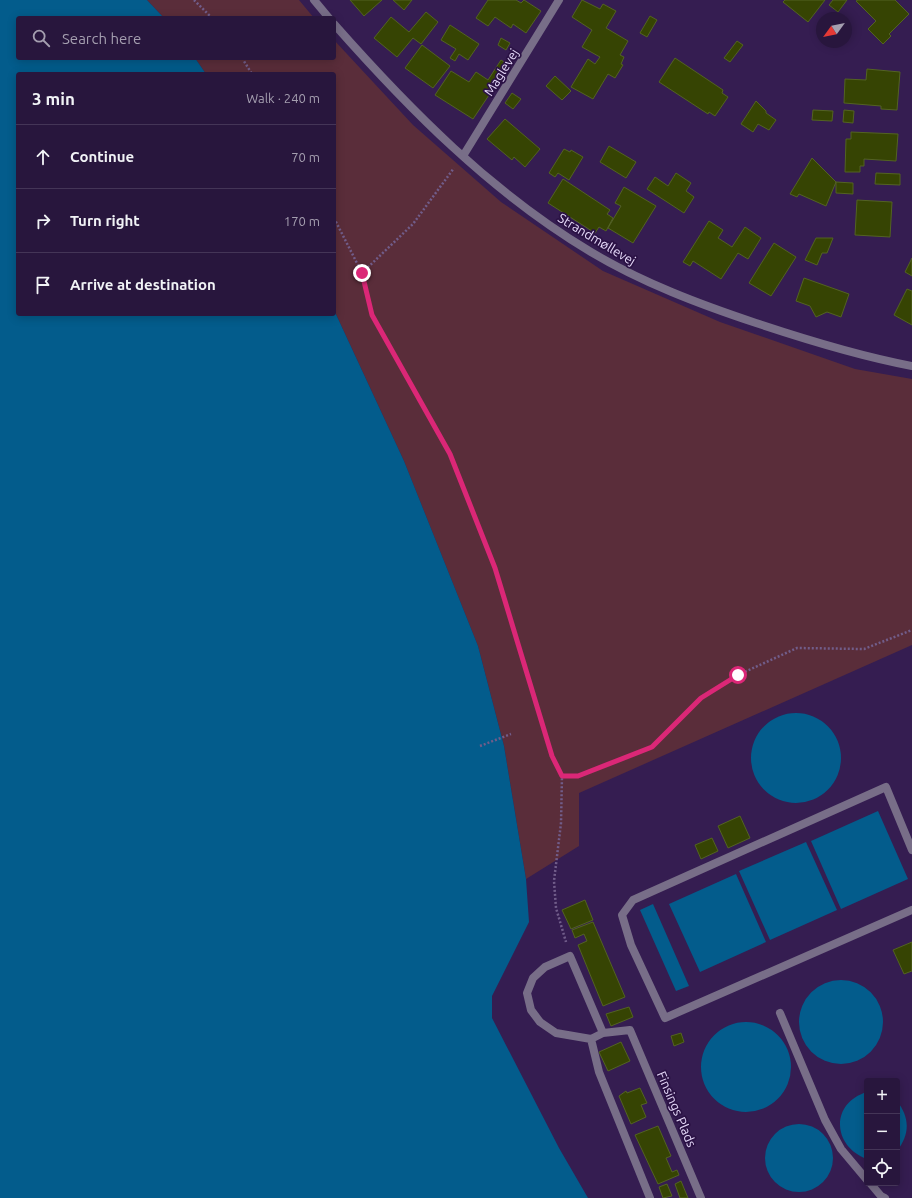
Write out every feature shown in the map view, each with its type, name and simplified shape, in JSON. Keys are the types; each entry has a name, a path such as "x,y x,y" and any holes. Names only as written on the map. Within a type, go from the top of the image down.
{"street":[{"path":"314,0 327,16"},
{"name":"Maglevej","path":"463,156 559,0"},
{"name":"Strandmøllevej","path":"336,26 411,107 463,156 505,192 569,238 611,264 644,281 678,295 772,328 846,351 912,366"},
{"path":"912,850 886,787 633,900 622,915 631,945 665,1018 912,910"},
{"path":"570,956 603,1033 591,1039 550,1030 537,1019 531,1010 527,999 530,982 537,974 545,967 570,956"},
{"path":"780,1013 825,1120 841,1149 864,1176"},
{"name":"Finsings Plads","path":"603,1033 630,1030 701,1198"},
{"path":"591,1039 599,1072 650,1198"},
{"path":"873,1186 882,1197"}],"path":[{"path":"194,0 210,16"},
{"path":"243,60 251,72"},
{"path":"362,273 413,224 463,156"},
{"path":"336,222 362,273 372,315 450,454 495,568 552,756 562,776 561,823 554,881 556,908 570,956"},
{"path":"562,776 578,776 652,747 701,698 738,675 798,648 864,650 912,630"},
{"path":"480,746 510,734"}],"shaded area":[{"path":"147,0 299,0 312,16 162,16"},
{"path":"336,42 413,125 501,202 603,271 720,322 855,369 912,379 912,645 579,793 579,846 526,879 504,746 478,646 404,461 336,314 336,72 205,72 196,60 336,60"}],"water":[{"path":"0,0 147,0 162,16 16,16 16,60 196,60 205,72 16,72 16,316 336,316 336,314 404,461 478,646 504,746 526,879 529,922 492,996 492,1018 559,1148 588,1198 0,1198"},
{"path":"796,713 813,717 828,726 837,741 841,758 837,775 828,790 813,799 796,803 779,799 764,790 755,775 751,758 755,741 764,726 779,717"},
{"path":"878,811 908,879 841,909 811,841"},
{"path":"806,842 837,910 770,940 739,871"},
{"path":"736,874 766,942 700,972 669,904"},
{"path":"653,904 689,986 676,991 640,910"},
{"path":"841,980 849,981 864,987 876,999 882,1014 882,1030 876,1045 864,1057 849,1063 841,1064 833,1063 818,1057 806,1045 800,1030 799,1022 800,1014 806,999 818,987 833,981"},
{"path":"746,1022 763,1025 778,1035 788,1050 791,1067 788,1084 778,1099 763,1109 746,1112 729,1109 714,1099 704,1084 701,1067 704,1050 714,1035 729,1025"},
{"path":"864,1094 864,1158 855,1153 847,1145 842,1135 840,1125 846,1105"},
{"path":"900,1106 907,1126 900,1146"},
{"path":"799,1124 812,1127 823,1134 830,1145 833,1158 830,1171 823,1182 812,1189 799,1192 786,1189 775,1182 768,1171 765,1158 768,1145 775,1134 786,1127"}],"building":[{"path":"350,0 382,0 364,16"},
{"path":"393,0 412,0 404,10"},
{"path":"488,0 516,0 521,3 524,0 541,11 526,33 513,24 511,28 495,17 488,26 476,18"},
{"path":"582,0 600,9 603,4 616,11 606,28 628,41 620,55 624,57 621,64 623,65 615,78 608,74 593,99 571,87 588,59 595,64 600,57 582,47 592,30 572,17"},
{"path":"785,0 825,0 808,22 783,2"},
{"path":"833,0 847,0 838,12 829,5"},
{"path":"895,0 909,14 889,34 891,36 883,44 868,29 876,21 856,1"},
{"path":"426,12 438,22 421,44 413,38 397,57 374,38 391,17 409,32"},
{"path":"650,16 657,20 647,37 640,33"},
{"path":"450,25 479,44 468,60 459,54 455,61 450,58 456,49 441,40"},
{"path":"501,38 510,43 506,50 498,45"},
{"path":"737,41 743,45 730,62 724,58"},
{"path":"422,45 450,66 433,88 405,68"},
{"path":"675,58 723,90 722,93 728,97 715,116 709,112 708,114 659,82"},
{"path":"501,60 509,65 473,119 435,95 451,71 469,82 476,72 488,80"},
{"path":"867,69 900,72 897,110 881,109 881,106 844,103 845,79 866,80"},
{"path":"555,76 571,91 562,100 546,86"},
{"path":"512,93 521,99 513,109 505,103"},
{"path":"756,101 766,111 766,113 776,120 769,130 758,124 753,132 741,124"},
{"path":"813,110 833,111 832,121 812,120"},
{"path":"844,110 854,111 853,123 843,122"},
{"path":"505,119 540,149 525,167 514,157 512,160 487,139"},
{"path":"851,132 898,134 896,161 864,159 864,166 860,166 860,172 845,172 846,139 851,139"},
{"path":"609,146 636,162 626,178 600,162"},
{"path":"564,149 570,152 571,150 583,157 569,180 558,173 555,177 549,173"},
{"path":"812,158 836,182 826,206 799,194 797,197 790,194"},
{"path":"676,173 691,183 686,191 694,197 684,213 647,189 655,177 668,186"},
{"path":"876,173 900,174 900,185 875,184"},
{"path":"563,179 610,210 607,214 613,218 606,231 599,227 595,233 548,203"},
{"path":"836,182 853,183 853,194 836,193"},
{"path":"624,187 656,206 633,243 608,228 621,206 615,203"},
{"path":"857,200 892,202 890,237 855,235"},
{"path":"709,221 723,230 718,238 732,247 745,227 761,238 748,259 738,253 721,279 693,261 690,266 683,262"},
{"path":"816,238 833,238 827,253 822,253 817,265 805,260"},
{"path":"774,243 796,257 771,296 749,283"},
{"path":"912,258 912,276 905,272"},
{"path":"804,278 849,294 841,317 827,312 816,317 810,306 796,301"},
{"path":"907,289 912,291 912,325 894,315"},
{"path":"740,816 750,838 728,848 718,826"},
{"path":"712,838 718,851 701,859 695,845"},
{"path":"585,900 593,920 571,929 562,910"},
{"path":"593,922 625,997 603,1006 578,945 587,941 584,934 575,938 572,930"},
{"path":"912,942 912,971 904,974 893,950"},
{"path":"629,1007 633,1017 611,1026 606,1014"},
{"path":"681,1033 684,1042 674,1046 671,1036"},
{"path":"621,1042 630,1061 608,1071 599,1052"},
{"path":"640,1088 647,1103 641,1105 646,1117 631,1124 619,1096 626,1091 627,1093"},
{"path":"658,1126 671,1156 666,1158 672,1172 677,1170 679,1175 658,1184 635,1135"},
{"path":"681,1181 688,1198 680,1198 675,1184"},
{"path":"667,1184 672,1196 663,1198 659,1187"}],"route":[{"path":"362,273 372,315 450,454 495,568 552,756 562,776 578,776 652,747 701,698 738,675"}]}
